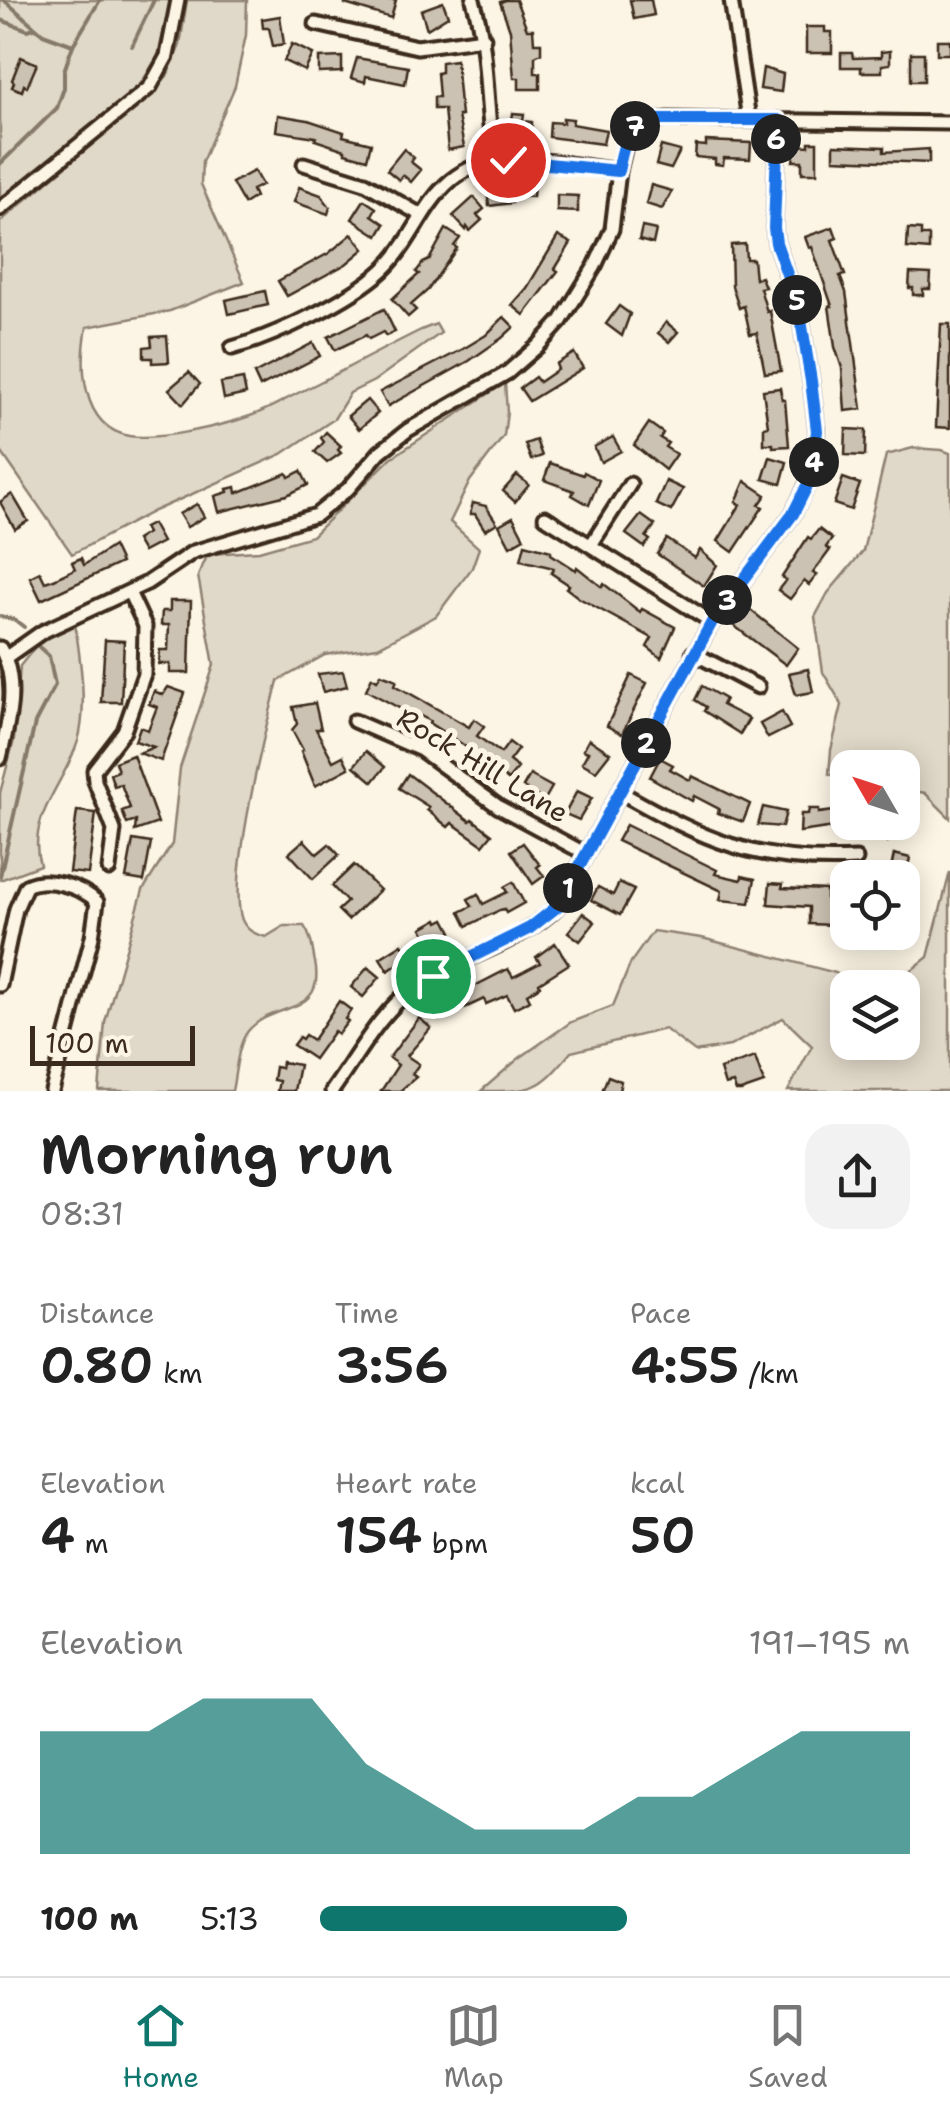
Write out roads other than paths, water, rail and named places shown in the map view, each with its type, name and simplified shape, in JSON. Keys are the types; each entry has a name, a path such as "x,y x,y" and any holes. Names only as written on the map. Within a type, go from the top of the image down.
{"street":[{"path":"0,209 150,87 167,56 178,0"},
{"path":"473,0 484,38 486,112 495,161"},
{"path":"731,0 749,119"},
{"path":"316,24 407,46 484,38"},
{"path":"0,758 11,678 3,653 147,583 193,552 316,516 403,433 480,390 538,348 569,310 612,228 618,171 626,137 634,127 646,120 950,122"},
{"path":"332,1091 398,1002 433,976 543,920 558,906 712,622 800,503 810,480 817,444 802,320 776,243 778,120"},
{"path":"232,348 285,328 374,278 394,258 446,184 460,174 495,161 618,171"},
{"path":"304,164 380,190 421,215"},
{"path":"591,545 630,484"},
{"path":"546,517 712,622"},
{"path":"108,869 114,830 94,770 124,731 146,663 145,626 129,592"},
{"path":"694,653 758,687"},
{"name":"Rock Hill Lane","path":"354,721 421,750 499,807 586,854"},
{"path":"620,792 712,840 735,847 790,860 856,859"},
{"path":"0,986 16,909 26,886 43,882 63,885 82,890 97,902 92,938 52,1091"}],"waterway":[{"path":"4,0 43,34 73,45"},
{"path":"0,164 57,108 73,45 100,0"},
{"path":"132,46 154,0"},
{"path":"1,20 28,30 34,28"},
{"path":"0,616 24,627"},
{"path":"0,876 35,723 55,685 49,656 39,647"}]}
